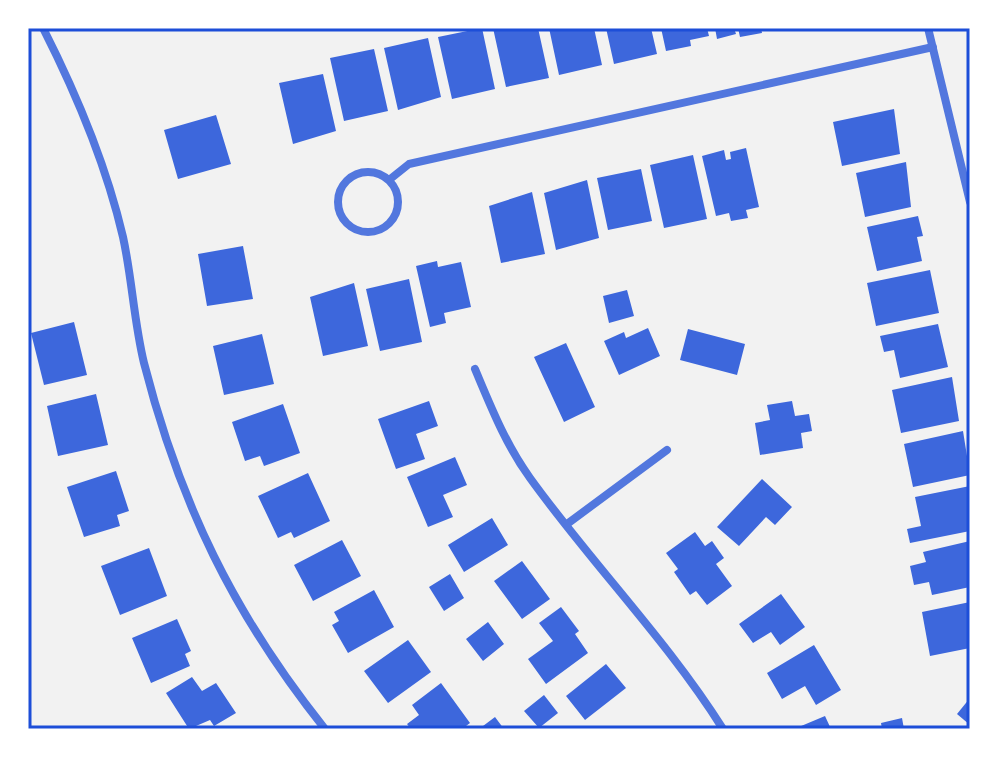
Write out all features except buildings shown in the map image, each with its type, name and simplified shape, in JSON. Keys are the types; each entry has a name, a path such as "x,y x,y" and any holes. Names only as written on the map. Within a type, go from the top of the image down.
{"street":[{"path":"43,28 70,80 99,152 123,237 143,360 168,446 196,525 235,599 279,671 325,729"},
{"path":"928,28 970,202"},
{"path":"389,180 409,164 933,47"},
{"path":"362,172 389,180 395,188 398,209 387,226 367,233 347,225 338,208 340,189 346,182 362,172"},
{"path":"475,369 529,477 667,650 723,729"},
{"path":"567,524 667,450"}]}
